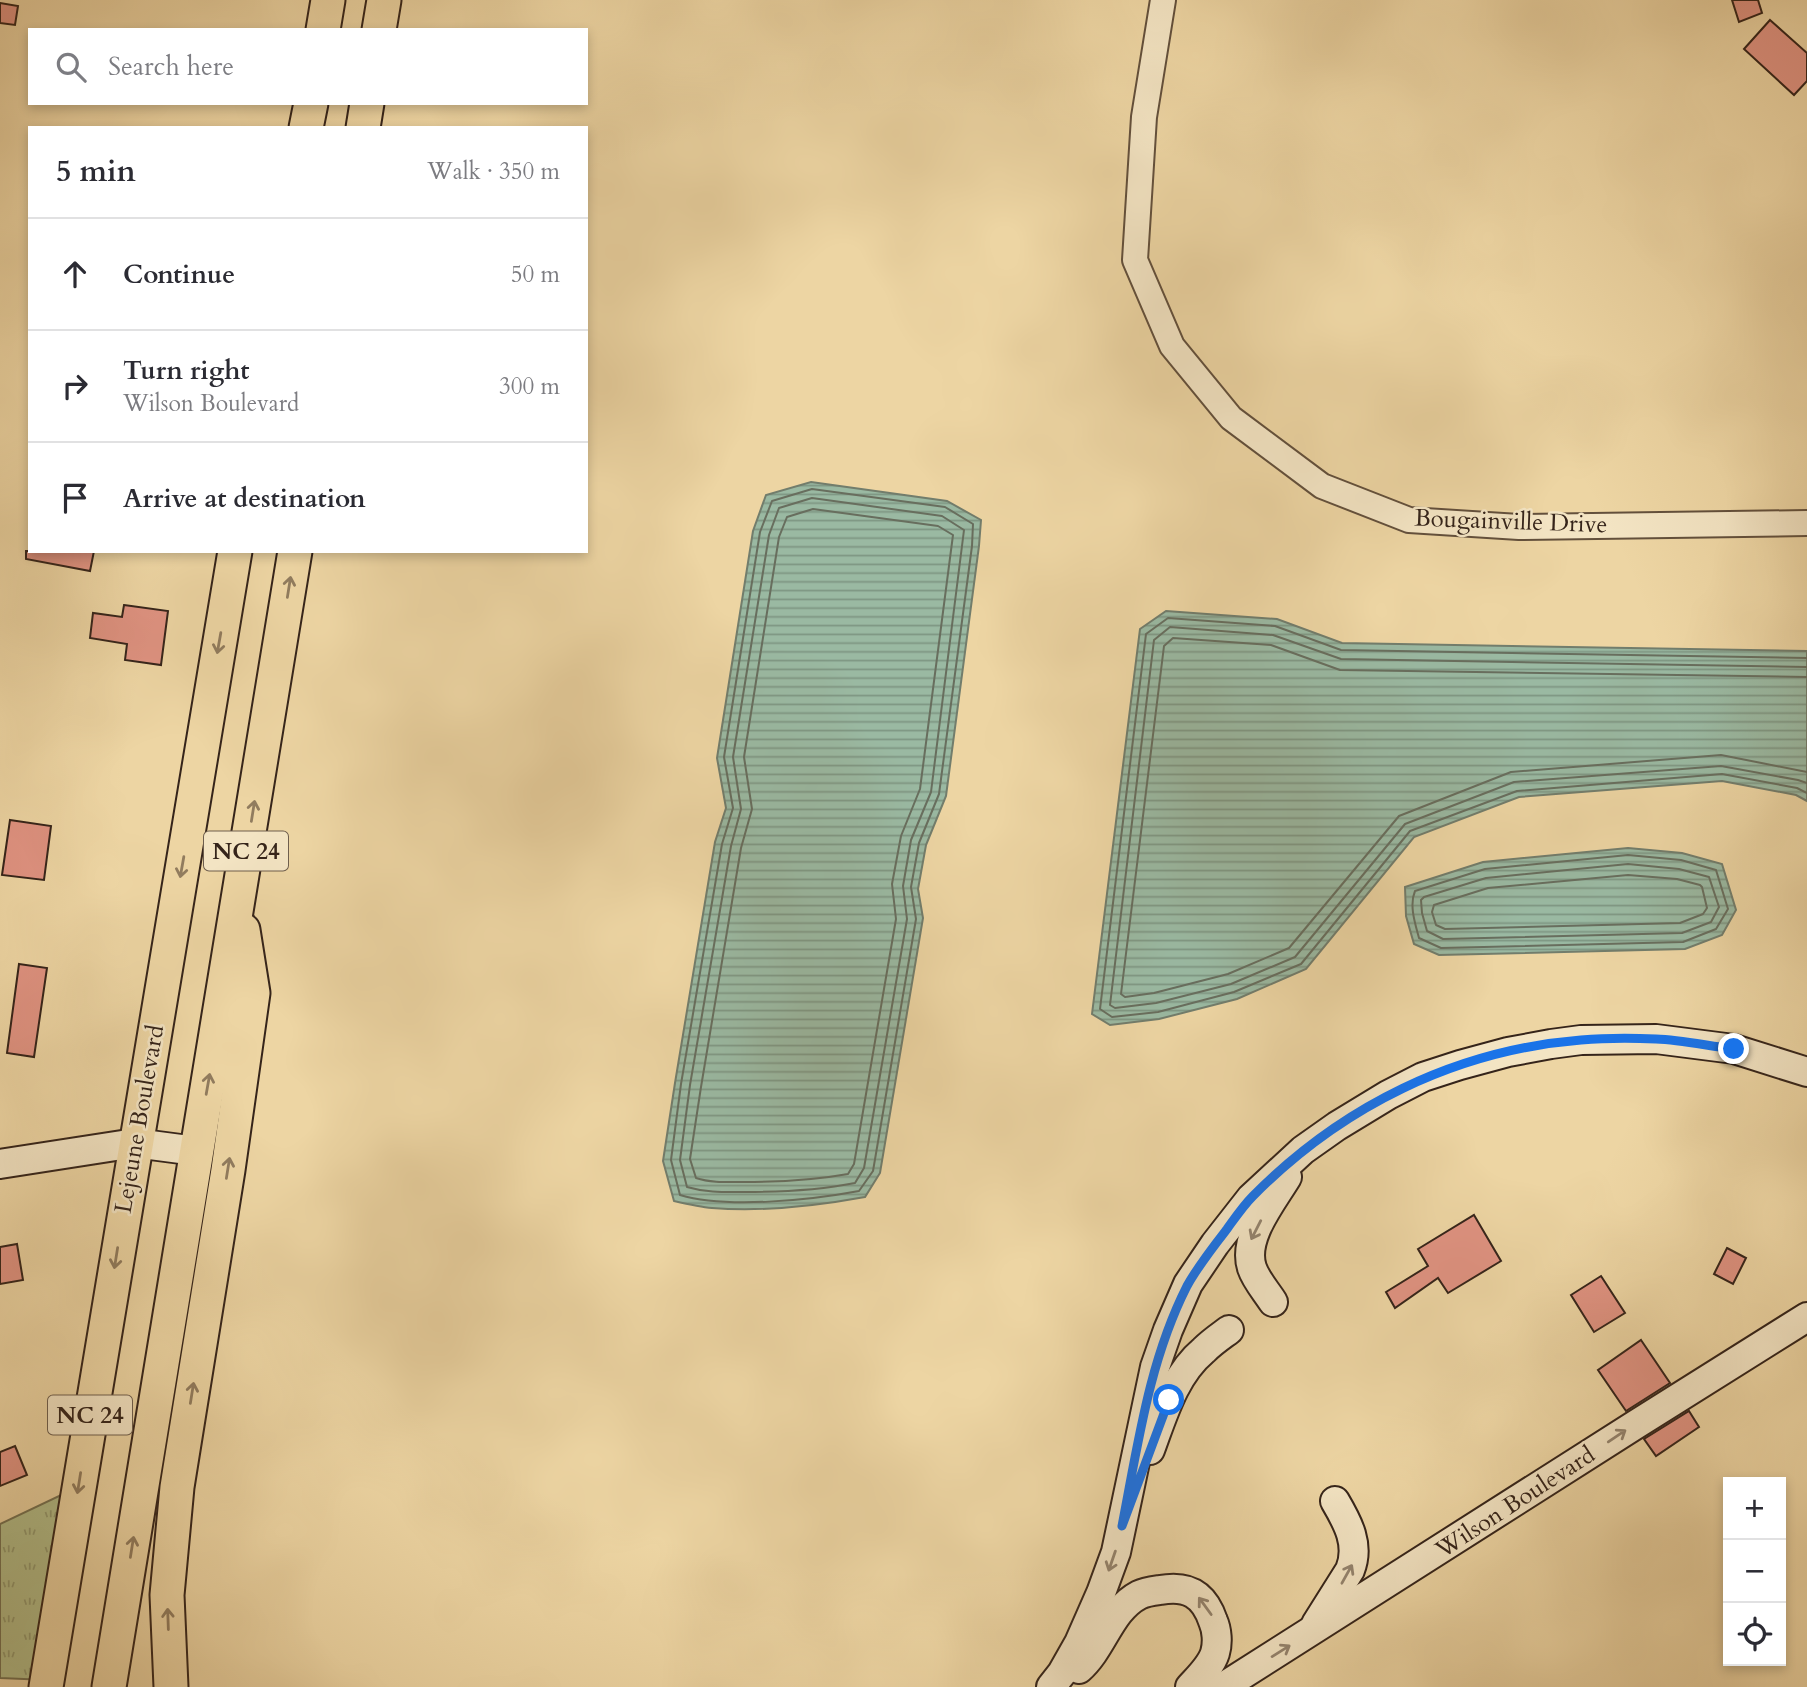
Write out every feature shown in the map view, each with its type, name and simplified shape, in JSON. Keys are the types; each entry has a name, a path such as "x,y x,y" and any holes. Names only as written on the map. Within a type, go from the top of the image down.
{"highway":[{"path":"323,28 328,0"},
{"path":"379,28 384,0"},
{"path":"306,126 311,105"},
{"path":"363,126 367,105"},
{"name":"Lejeune Boulevard","path":"46,1687 235,553"},
{"name":"NC 24","path":"108,1687 295,553"},
{"path":"171,1687 167,1595 177,1487 228,1170 253,993 238,903"}],"main road":[{"path":"1051,1687 1079,1643 1116,1552 1154,1367 1188,1284 1251,1198 1303,1150 1337,1126 1423,1077 1508,1052 1551,1044 1581,1040 1656,1039 1734,1049 1807,1072"},
{"path":"0,1164 135,1143 197,1151"},
{"path":"1273,1302 1253,1271 1249,1249 1252,1237 1303,1150"},
{"name":"Wilson Boulevard","path":"1223,1687 1807,1317"},
{"path":"1122,1526 1178,1381 1202,1351 1229,1329"},
{"path":"1311,1632 1353,1562 1353,1537 1335,1502"},
{"path":"1060,1687 1084,1665 1115,1616 1126,1604 1140,1595 1179,1588 1203,1600 1216,1627 1215,1655 1190,1687"}],"street":[{"name":"Bougainville Drive","path":"1163,0 1144,117 1135,260 1172,346 1231,418 1322,486 1409,520 1519,527 1807,523"}],"green space":[{"path":"78,1487 47,1680 0,1678 0,1524"}],"water":[{"path":"811,482 947,501 981,520 946,796 926,845 918,889 923,918 880,1173 865,1197 770,1209 703,1207 674,1201 663,1161 715,842 726,808 717,758 753,531 766,495"},
{"path":"1166,611 1277,619 1342,643 1807,651 1807,801 1796,795 1722,781 1519,797 1414,837 1306,969 1237,999 1159,1019 1110,1025 1092,1014 1140,629"},
{"path":"1628,848 1682,853 1722,864 1736,910 1722,935 1685,949 1439,955 1414,944 1406,916 1405,887 1483,862"}],"building":[{"path":"1732,0 1758,0 1762,13 1739,22"},
{"path":"0,3 18,6 15,25 0,23"},
{"path":"1770,20 1807,53 1807,81 1794,95 1744,49"},
{"path":"26,551 94,553 90,571 26,559"},
{"path":"124,605 168,611 161,665 125,660 127,644 90,638 93,613 122,617"},
{"path":"10,820 51,826 44,880 2,875"},
{"path":"19,964 47,968 34,1057 7,1053"},
{"path":"1474,1215 1501,1261 1448,1293 1438,1278 1395,1308 1386,1292 1428,1266 1418,1249"},
{"path":"17,1244 23,1280 0,1284 0,1247"},
{"path":"1727,1248 1746,1258 1733,1284 1714,1274"},
{"path":"1601,1276 1625,1313 1594,1332 1571,1295"},
{"path":"1641,1340 1670,1383 1626,1411 1598,1370"},
{"path":"1689,1411 1699,1427 1656,1456 1644,1439"},
{"path":"15,1446 27,1475 0,1486 0,1452"}],"route":[{"path":"1169,1400 1122,1526 1154,1367 1188,1284 1251,1198 1303,1150 1337,1126 1423,1077 1508,1052 1581,1040 1656,1039 1734,1049"}]}
